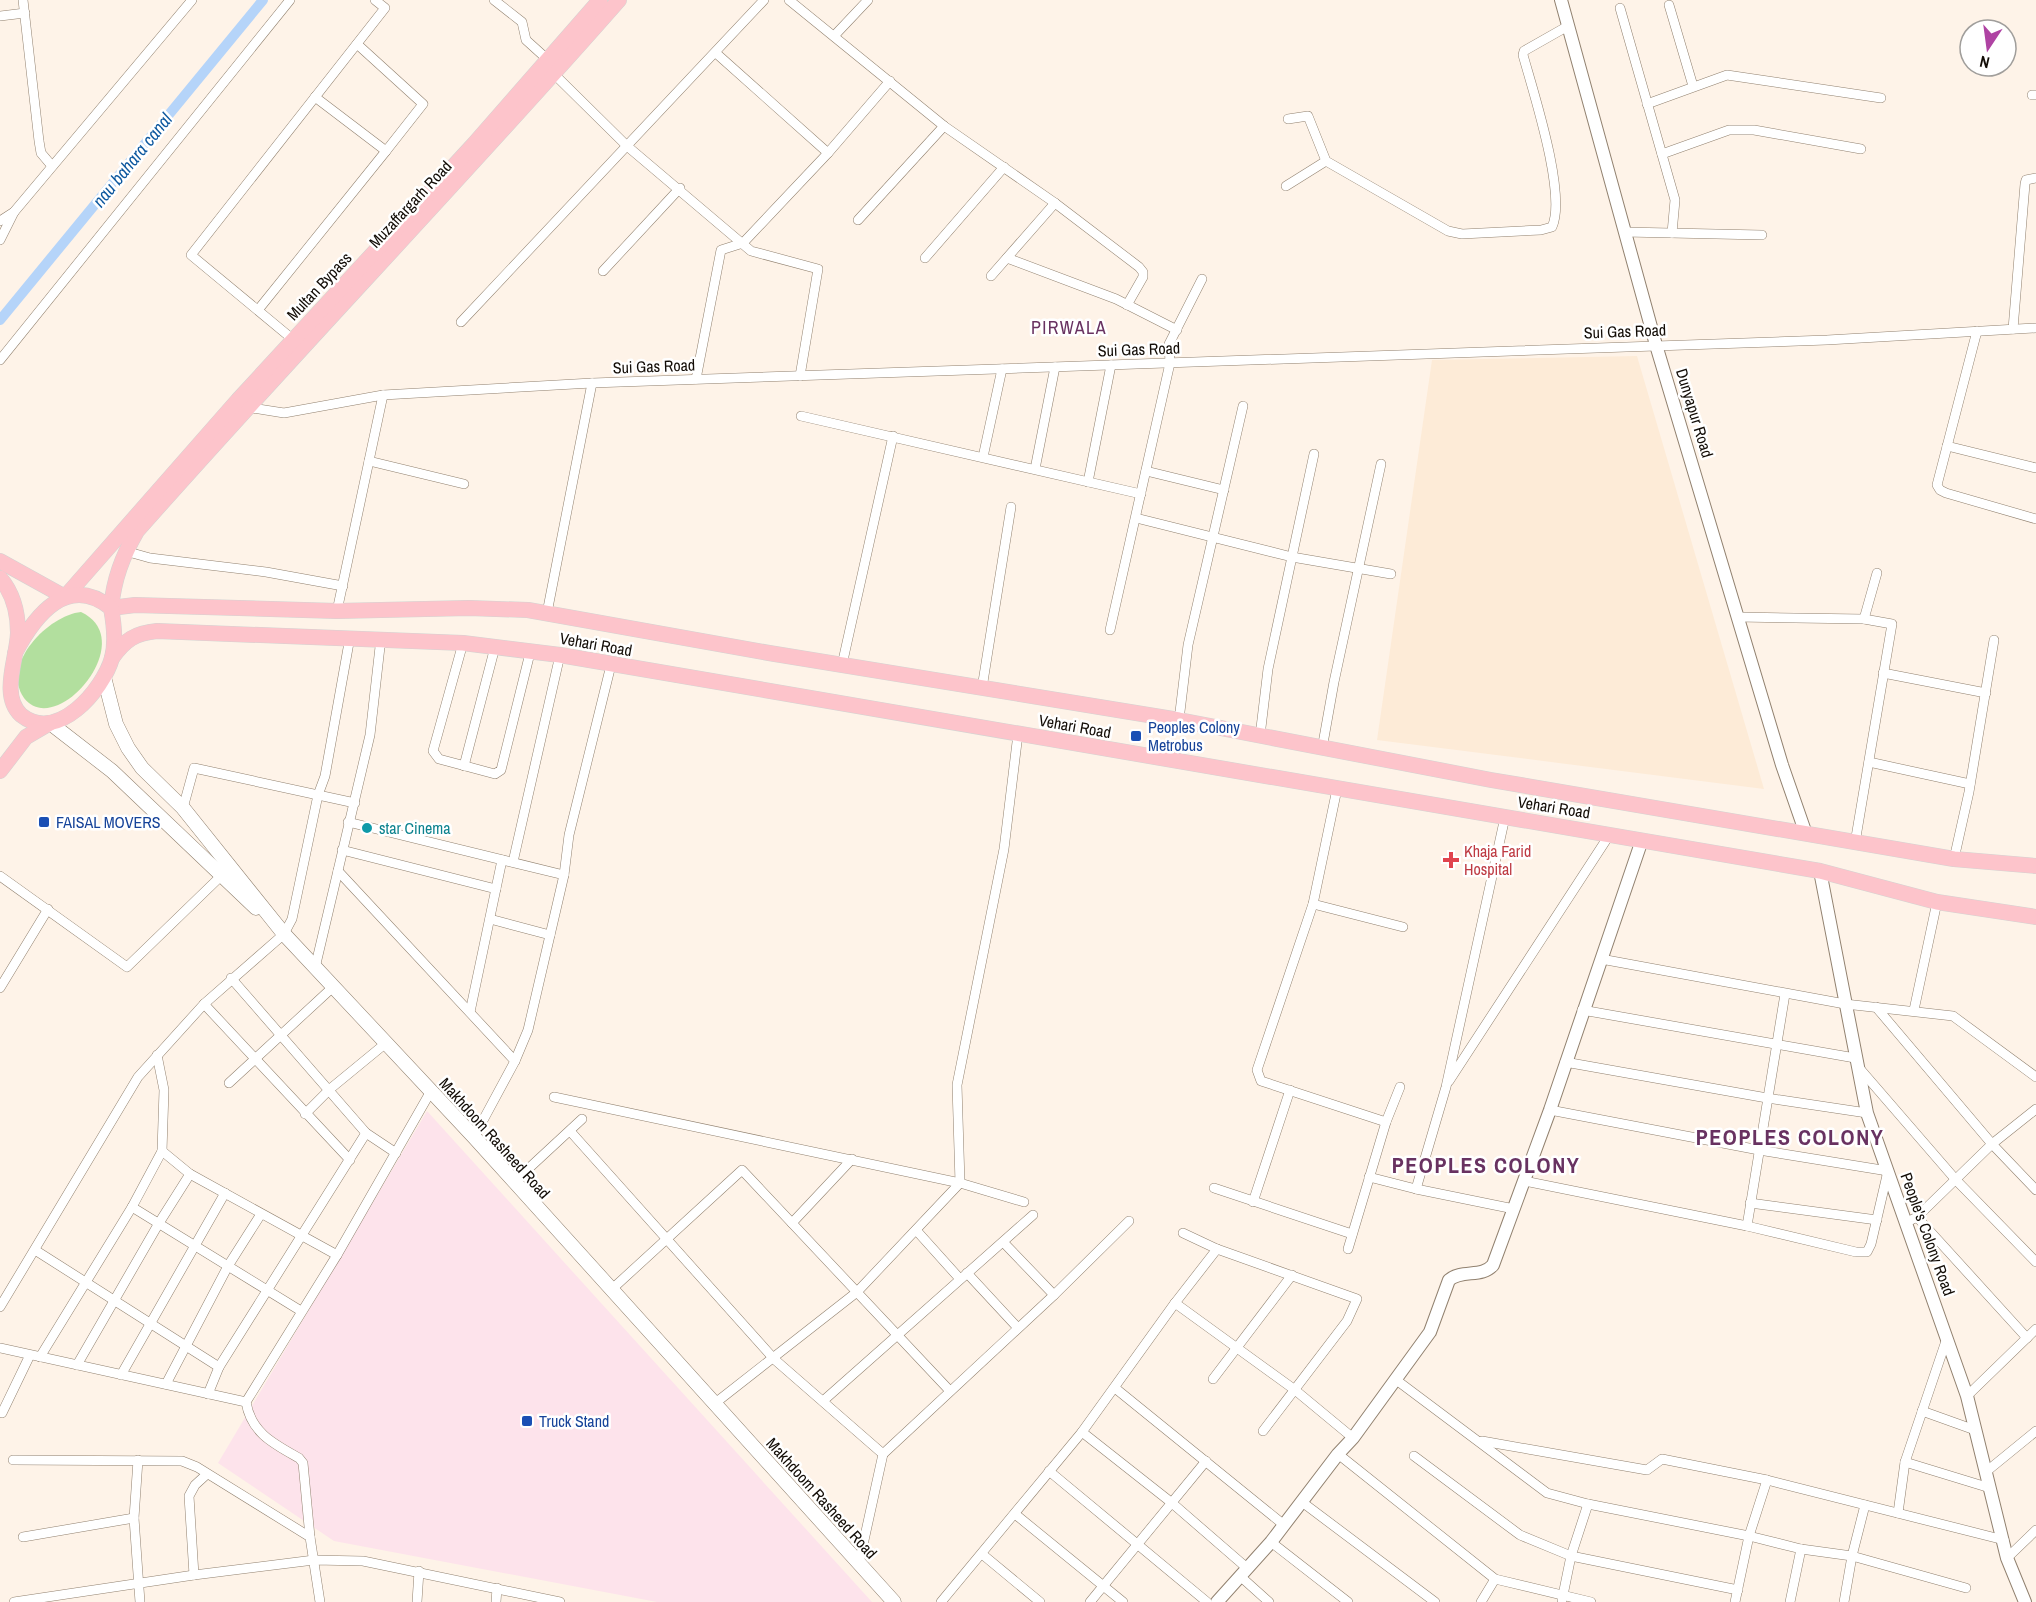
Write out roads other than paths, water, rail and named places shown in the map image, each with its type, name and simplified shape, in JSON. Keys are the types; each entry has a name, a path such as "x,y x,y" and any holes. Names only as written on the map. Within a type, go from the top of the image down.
{"main road":[{"name":"Multan Bypass","path":"65,597 230,409 298,344 600,0"},
{"name":"Muzaffargarh Road","path":"111,608 114,580 125,551 137,531 298,344 554,74 619,0"},
{"path":"0,561 65,597"},
{"path":"0,578 12,600 17,616 15,653 4,695 21,716 50,723 112,771 284,934"},
{"path":"0,771 26,737 76,709 91,696 104,677 112,658 114,639 111,608 99,598 82,593 65,597 37,619 15,653"},
{"name":"Vehari Road","path":"111,608 135,605 337,611 469,608 528,610 842,665 1179,720 1322,748 1954,860 2036,866"},
{"name":"Vehari Road","path":"112,658 124,642 139,633 157,630 381,638 495,647 560,656 1610,834 1820,871 1937,902 2036,917"},
{"name":"Makhdoom Rasheed Road","path":"104,677 116,724 128,748 142,768 183,808 284,934 474,1137 894,1602"}],"street":[{"path":"23,0 41,153 52,166"},
{"path":"0,240 14,212 192,0"},
{"path":"0,360 290,0"},
{"path":"298,344 191,255 385,8 375,0"},
{"path":"494,0 522,22 526,40 547,59"},
{"path":"461,321 717,54 764,0"},
{"path":"789,0 944,126 1056,203 1143,272 1127,305"},
{"path":"834,36 868,0"},
{"name":"Dunyapur Road","path":"1561,0 1656,345 1782,765 1806,834"},
{"path":"1669,5 1693,86"},
{"path":"1620,8 1675,200 1672,233"},
{"path":"0,16 25,13"},
{"path":"1288,119 1305,116 1310,118 1326,161 1448,231 1462,234 1541,230 1552,227 1556,220 1554,177 1523,53 1568,26"},
{"path":"258,310 423,104 357,44"},
{"path":"717,54 828,153"},
{"path":"554,74 627,146 680,188 751,251 818,269 800,375"},
{"path":"1647,104 1727,75 1881,98"},
{"path":"696,379 721,250 743,243 828,153 890,81"},
{"path":"315,97 386,151"},
{"path":"858,220 944,126"},
{"path":"1662,154 1729,130 1754,130 1861,149"},
{"path":"1286,186 1326,161"},
{"path":"925,258 1004,167"},
{"path":"2013,329 2025,184 2026,180 2036,178"},
{"path":"603,271 680,188"},
{"path":"991,276 1056,203"},
{"path":"0,221 14,212"},
{"path":"1625,232 1762,235"},
{"path":"1007,258 1127,305 1177,330"},
{"path":"1110,630 1170,363 1169,344 1202,279"},
{"name":"Sui Gas Road","path":"246,407 284,413 383,395 592,383 1827,340 2036,328"},
{"path":"1977,331 1937,485 1940,490 2036,519"},
{"path":"1088,482 1111,365"},
{"path":"1035,469 1055,367"},
{"path":"983,457 1002,369"},
{"path":"547,613 592,383"},
{"path":"337,611 383,395"},
{"path":"1179,720 1188,645 1243,406"},
{"path":"801,416 1141,494"},
{"path":"842,665 893,436"},
{"path":"1947,446 2036,468"},
{"path":"1260,736 1268,669 1314,454"},
{"path":"369,461 464,484"},
{"path":"1322,748 1381,464"},
{"path":"1146,471 1224,490"},
{"path":"982,688 1011,507"},
{"path":"1136,518 1292,557 1391,574"},
{"path":"125,551 150,558 266,572 343,586"},
{"path":"1864,619 1877,573"},
{"path":"1738,617 1864,619 1892,624 1855,843"},
{"path":"0,1307 138,1077 204,1004 284,934 292,920 318,795 325,776 350,637"},
{"path":"315,968 370,735 381,638"},
{"path":"1954,860 1970,784 1994,640"},
{"path":"463,643 433,750 439,759 495,774 501,770 530,653"},
{"path":"464,766 495,647"},
{"path":"513,862 560,656"},
{"path":"474,1137 515,1060 528,1030 564,874 569,835 611,665"},
{"path":"1884,673 1986,693"},
{"path":"714,1404 774,1359 856,1292 960,1183 957,1085 1004,849 1018,735"},
{"path":"1869,762 1970,784"},
{"path":"183,808 194,768 355,803"},
{"path":"1337,789 1313,904 1257,1070 1261,1081 1386,1122"},
{"path":"1416,1189 1446,1087 1505,817"},
{"path":"348,822 564,874"},
{"path":"1446,1087 1610,834"},
{"path":"1217,1602 1271,1542 1338,1454 1353,1438 1430,1332 1449,1280 1459,1275 1483,1272 1493,1265 1550,1110 1582,1010 1642,840"},
{"path":"342,850 496,889"},
{"path":"470,1012 502,860"},
{"path":"338,871 515,1060"},
{"name":"People's Colony Road","path":"1820,871 1867,1113 1887,1171 1912,1220 1967,1396 2007,1558 2025,1602"},
{"path":"0,876 127,967 221,876"},
{"path":"1914,1010 1937,902"},
{"path":"1313,904 1403,927"},
{"path":"0,988 48,909"},
{"path":"490,919 550,935"},
{"path":"1601,959 1845,1004 1953,1016 2036,1077"},
{"path":"231,978 330,1089 366,1134 396,1153"},
{"path":"229,1083 333,987"},
{"path":"1747,1226 1785,994"},
{"path":"204,1004 350,1160"},
{"path":"1876,1007 1992,1144 2036,1190"},
{"path":"1582,1010 1856,1063 1956,1180 2036,1262"},
{"path":"305,1114 330,1089 386,1043"},
{"path":"3,1413 35,1356 87,1283 162,1151 164,1090 157,1055"},
{"path":"1565,1062 1767,1098 1867,1113"},
{"path":"1348,1249 1386,1122 1400,1087"},
{"path":"1252,1202 1290,1090"},
{"path":"320,1602 310,1537 303,1463 258,1431 248,1413 246,1402 337,1255 431,1092"},
{"path":"554,1097 960,1183 1024,1202"},
{"path":"1524,1181 1747,1226 1856,1252 1867,1252 1887,1171 1760,1150 1550,1110"},
{"path":"2027,1338 1912,1220 1992,1144 2035,1111"},
{"path":"514,1182 582,1119"},
{"path":"570,1131 774,1359 883,1454"},
{"path":"208,1394 219,1367 300,1234 366,1134"},
{"path":"162,1151 190,1174 337,1255"},
{"path":"792,1223 852,1159"},
{"path":"611,1290 669,1240 742,1170 950,1391"},
{"path":"77,1365 190,1174"},
{"path":"1369,1177 1514,1209"},
{"path":"1214,1188 1353,1234"},
{"path":"121,1375 225,1192"},
{"path":"1750,1203 1876,1220"},
{"path":"132,1207 301,1311"},
{"path":"166,1384 184,1345 228,1266 261,1214"},
{"path":"823,1401 1033,1215"},
{"path":"858,1563 883,1454 1054,1295 1129,1221"},
{"path":"916,1230 1018,1328"},
{"path":"1183,1233 1217,1249 1357,1299 1347,1321 1263,1431"},
{"path":"1004,1243 1054,1295"},
{"path":"946,1601 1082,1432 1174,1303 1217,1249"},
{"path":"35,1250 219,1367"},
{"path":"1213,1379 1292,1275"},
{"path":"1174,1303 1295,1390 1353,1438"},
{"path":"1967,1396 2036,1329"},
{"path":"1898,1513 1905,1462 1947,1338"},
{"path":"0,1348 246,1402"},
{"path":"1395,1379 1481,1441 1547,1493 1588,1504 1749,1536 1801,1549 1852,1556 1966,1588"},
{"path":"1115,1388 1284,1525"},
{"path":"1922,1411 1975,1430"},
{"path":"1987,1471 2036,1431"},
{"path":"1082,1432 1172,1503 1243,1572 1269,1602"},
{"path":"1481,1441 1647,1470 1662,1459 1767,1480 2004,1540"},
{"path":"1338,1454 1495,1579 1562,1599 1591,1602"},
{"path":"1413,1456 1520,1535 1571,1556 1738,1590"},
{"path":"13,1460 182,1461 310,1537"},
{"path":"138,1460 134,1518 140,1602"},
{"path":"1090,1602 1206,1461"},
{"path":"1905,1462 1990,1488"},
{"path":"1049,1471 1207,1602"},
{"path":"194,1575 189,1496 195,1485 207,1474"},
{"path":"1735,1602 1749,1536 1767,1480"},
{"path":"1302,1502 1435,1602"},
{"path":"1562,1599 1571,1556 1588,1504"},
{"path":"1844,1602 1852,1556 1865,1505"},
{"path":"1015,1514 1123,1602"},
{"path":"23,1537 134,1518"},
{"path":"2007,1558 2036,1530"},
{"path":"1271,1542 1347,1602"},
{"path":"1790,1602 1801,1549"},
{"path":"982,1554 1040,1602"},
{"path":"14,1602 314,1560 363,1561 497,1588 546,1601 560,1602"},
{"path":"417,1602 419,1571"},
{"path":"1481,1602 1495,1579"},
{"path":"496,1602 497,1588"}],"waterway":[{"name":"nau bahara canal","path":"0,320 263,0"}],"place":[{"name":"Peoples Colony Metrobus","path":"1136,736"},
{"name":"FAISAL MOVERS","path":"44,822"},
{"name":"star Cinema","path":"367,828"},
{"name":"Khaja Farid Hospital","path":"1451,860"},
{"name":"Truck Stand","path":"527,1421"}],"district":[{"name":"PIRWALA","path":"1069,327"},
{"name":"PEOPLES COLONY","path":"1790,1137"},
{"name":"PEOPLES COLONY","path":"1486,1165"}]}
